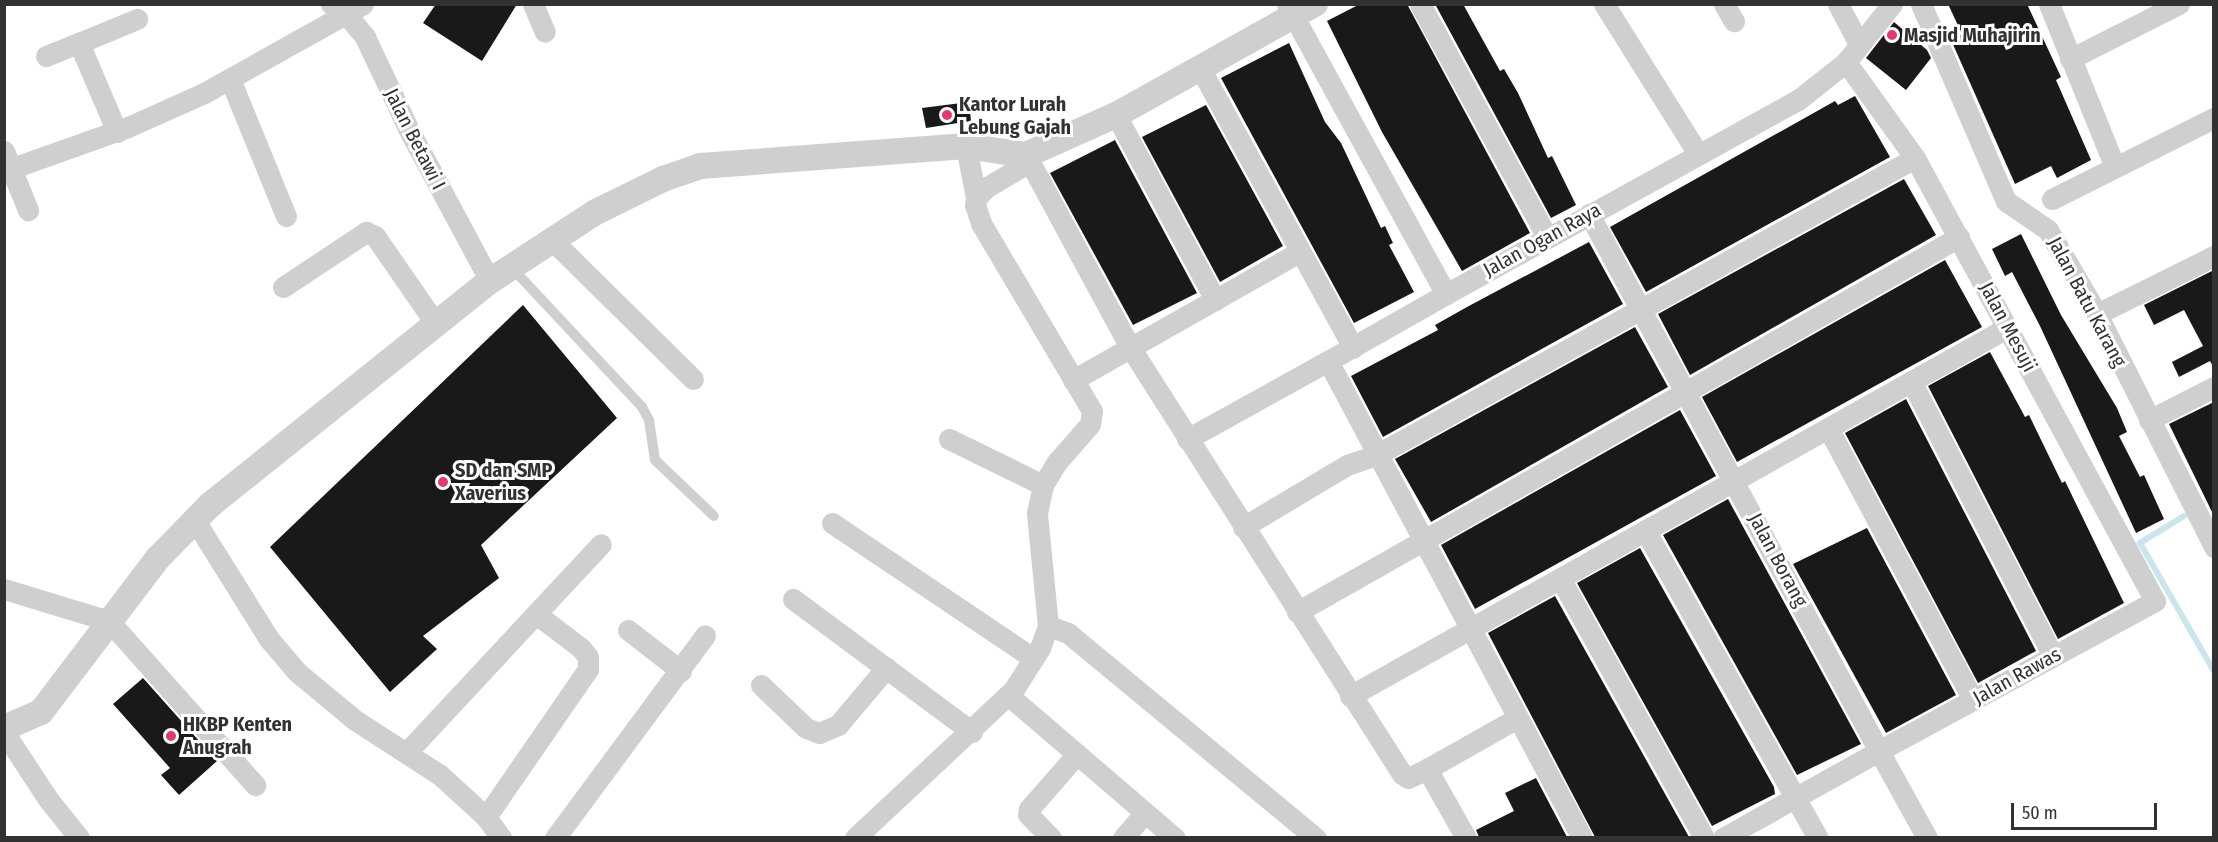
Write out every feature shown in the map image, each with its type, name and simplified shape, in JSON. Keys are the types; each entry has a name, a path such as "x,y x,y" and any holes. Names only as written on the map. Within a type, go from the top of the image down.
{"street":[{"path":"533,4 545,32"},
{"path":"1420,4 1547,237"},
{"path":"1604,4 1698,154"},
{"path":"1838,4 1858,44"},
{"name":"Jalan Ogan Raya","path":"1187,439 1353,348 1547,237 1798,100 1846,62 1892,4"},
{"name":"Jalan Batu Karang","path":"1921,4 2006,201 2048,230 2097,314 2148,420 2207,522 2214,547"},
{"path":"2049,4 2115,167"},
{"path":"2070,59 2179,4"},
{"path":"28,210 7,164 117,132 230,79 347,8"},
{"name":"Jalan Betawi I","path":"347,8 365,37 410,132 490,281"},
{"path":"976,198 1027,159 1116,115 1200,68 1298,8 1446,294"},
{"path":"46,56 136,19"},
{"path":"78,43 117,132"},
{"name":"Jalan Mesuji","path":"1846,62 1915,158 2155,601"},
{"path":"1200,68 1353,348"},
{"path":"230,79 286,216"},
{"path":"1116,115 1215,300"},
{"path":"2052,199 2214,118"},
{"path":"855,837 972,732 1008,695 1033,658 1048,626 1037,513 1043,485 1094,417 981,223 966,146"},
{"path":"79,837 43,793 4,730 41,712 109,621 194,519 490,281 596,212 663,179 700,166 966,146 1027,159 1130,347 1350,696 1404,776 1427,769 1517,718"},
{"path":"1243,527 1347,465 1376,455 1915,158"},
{"name":"Jalan Borang","path":"1589,214 1736,481 1927,837"},
{"path":"283,287 366,232 375,237 436,324"},
{"path":"1297,612 1421,539 1959,237"},
{"path":"552,240 693,379"},
{"path":"1073,380 1299,252"},
{"path":"2097,314 2214,256"},
{"path":"1350,696 2007,327"},
{"path":"1328,361 1469,630 1582,837"},
{"path":"1911,381 2053,656"},
{"path":"2148,420 2214,387"},
{"path":"1828,428 1972,700"},
{"path":"949,439 1043,485"},
{"path":"194,519 269,639 297,672 355,720 440,775 486,817 501,837"},
{"path":"832,523 1033,658"},
{"path":"1645,530 1818,837"},
{"path":"407,752 601,544"},
{"path":"1560,578 1704,837"},
{"path":"4,589 109,621 255,785"},
{"path":"793,599 972,732"},
{"name":"Jalan Rawas","path":"1879,751 2155,601"},
{"path":"486,817 588,669 588,657 581,648 536,614"},
{"path":"1048,626 1068,633 1316,837"},
{"path":"628,630 681,671"},
{"path":"555,837 681,671 705,635"},
{"path":"761,685 806,728 819,733 838,724 886,668"},
{"path":"1008,695 1175,837"},
{"path":"1723,837 1879,751"},
{"path":"1051,837 1028,814 1029,809 1077,754"},
{"path":"1427,769 1466,837"},
{"path":"1123,837 1145,813"}],"lane":[{"path":"511,267 642,407 649,420 655,460 714,516"}],"building":[{"path":"436,4 517,4 482,61 423,23"},
{"path":"1360,4 1407,4 1530,233 1462,271 1382,132 1327,21"},
{"path":"1435,4 1463,4 1500,71 1504,69 1518,93 1548,158 1552,156 1576,205 1551,218"},
{"path":"1948,4 2027,4 2061,77 2056,80 2091,160 2057,178 2051,166 2015,184 1951,40 1962,34"},
{"name":"Masjid Muhajirin","path":"1894,22 1927,50 1931,58 1906,90 1866,58"},
{"path":"1289,43 1325,122 1341,143 1381,228 1385,226 1393,243 1389,245 1414,292 1354,323 1221,78"},
{"path":"1855,96 1890,157 1646,292 1610,227 1835,101 1838,105"},
{"name":"Kantor Lurah Lebung Gajah","path":"969,102 971,121 926,128 922,108"},
{"path":"1206,105 1283,246 1220,282 1142,137"},
{"path":"1115,140 1197,293 1133,325 1050,173"},
{"path":"1904,179 1936,235 1690,375 1658,314"},
{"path":"2021,234 2061,315 2117,408 2127,432 2119,436 2140,477 2144,475 2164,519 2136,533 2040,326 2012,272 2005,276 1992,249"},
{"path":"1589,242 1623,304 1383,437 1351,376 1438,330 1435,325"},
{"path":"1945,260 1982,327 1737,462 1702,397"},
{"path":"2214,270 2214,368 2210,361 2179,377 2172,362 2203,346 2184,310 2154,325 2144,305"},
{"name":"SD dan SMP Xaverius","path":"523,305 617,418 481,545 499,578 423,636 437,649 390,692 270,547"},
{"path":"1635,327 1668,387 1431,522 1395,459"},
{"path":"1990,352 2025,417 2029,415 2062,483 2065,481 2124,603 2058,639 1928,386"},
{"path":"1906,399 2036,651 1978,683 1845,433"},
{"path":"2214,402 2214,516 2169,424"},
{"path":"1680,410 1716,476 1475,609 1441,545"},
{"path":"1728,499 1861,744 1797,775 1663,535"},
{"path":"1867,528 1956,695 1886,733 1793,564"},
{"path":"1640,548 1774,787 1775,794 1712,826 1577,583"},
{"path":"1555,596 1689,837 1595,837 1488,633"},
{"name":"HKBP Kenten Anugrah","path":"143,678 217,761 179,795 161,775 170,768 113,704"},
{"path":"1536,778 1567,837 1479,837 1476,830 1514,811 1505,793"}],"waterway":[{"path":"2184,516 2140,543 2214,671"}],"place":[{"name":"Masjid Muhajirin","path":"1892,35"},
{"name":"Kantor Lurah Lebung Gajah","path":"947,115"},
{"name":"SD dan SMP Xaverius","path":"443,482"},
{"name":"HKBP Kenten Anugrah","path":"171,736"}]}
